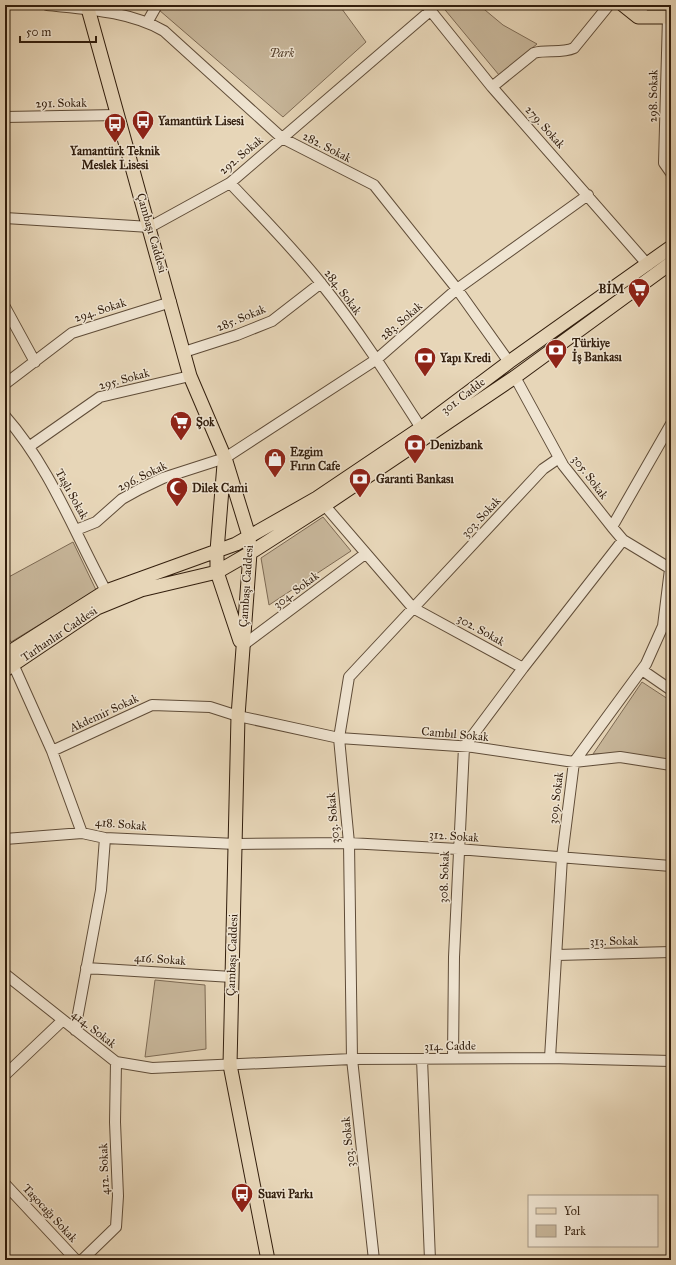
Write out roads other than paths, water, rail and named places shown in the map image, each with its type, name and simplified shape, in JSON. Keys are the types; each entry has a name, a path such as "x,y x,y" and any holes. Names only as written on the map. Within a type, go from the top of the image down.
{"main road":[{"path":"623,5 641,11 670,17"},
{"name":"Çambaşı Caddesi","path":"88,7 171,302 190,376 225,458 249,536 250,553 238,716 230,1065 268,1260"},
{"name":"301. Cadde","path":"250,553 509,362 648,265 671,247"},
{"name":"301. Cadde","path":"249,536 321,501 515,377 671,262"},
{"name":"Çambaşı Caddesi","path":"225,458 217,551 217,572 242,646"},
{"name":"Tarhanlar Caddesi","path":"7,658 106,591 236,544 249,536"},
{"name":"Tarhanlar Caddesi","path":"7,658 97,608 141,590 217,572 250,553"}],"street":[{"name":"282. Sokak","path":"47,5 88,7 148,22 164,31 282,138 374,185 457,289 509,362"},
{"path":"148,22 157,5"},
{"path":"492,87 534,53 567,51 574,48 609,5"},
{"name":"279. Sokak","path":"428,8 492,87 648,265"},
{"name":"292. Sokak","path":"150,227 230,183 428,8"},
{"name":"298. Sokak","path":"670,17 664,162 671,173"},
{"name":"291. Sokak","path":"5,117 118,114"},
{"name":"284. Sokak","path":"230,183 294,251 321,283 377,359 421,428"},
{"name":"283. Sokak","path":"225,458 377,359 457,289 588,195"},
{"path":"5,218 150,227"},
{"name":"285. Sokak","path":"184,352 237,335 272,320 321,283"},
{"name":"294. Sokak","path":"5,384 72,333 171,302"},
{"path":"5,307 35,362"},
{"name":"295. Sokak","path":"30,446 100,397 190,376"},
{"name":"305. Sokak","path":"515,377 559,458 612,527 623,540 670,569"},
{"name":"Taşlı Sokak","path":"5,416 30,446 76,530 106,591"},
{"path":"612,527 671,424"},
{"name":"296. Sokak","path":"76,530 96,522 122,499 140,489 163,478 225,458"},
{"name":"303. Sokak","path":"374,1260 352,1059 349,843 339,738 349,677 543,469 559,458"},
{"name":"302. Sokak","path":"321,501 413,608 523,668"},
{"path":"464,747 523,668 623,540"},
{"name":"304. Sokak","path":"242,646 365,554"},
{"name":"309. Sokak","path":"550,1058 562,857 574,762 646,664 663,626 670,569"},
{"path":"7,658 52,751 82,833"},
{"path":"642,670 671,690"},
{"name":"Akdemir Sokak","path":"52,751 152,705 210,707 238,716"},
{"name":"Cambıl Sokak","path":"238,716 339,738 464,747 574,762 620,757 671,766"},
{"name":"308. Sokak","path":"454,1058 454,957 464,747"},
{"name":"418. Sokak","path":"5,839 82,833 105,838 236,844"},
{"path":"75,1030 101,890 105,838"},
{"name":"312. Sokak","path":"236,844 349,843 458,849 671,866"},
{"name":"313. Sokak","path":"557,955 671,952"},
{"name":"416. Sokak","path":"86,968 232,977"},
{"name":"414. Sokak","path":"5,974 116,1062 152,1068 230,1065"},
{"path":"5,1075 63,1020"},
{"name":"314. Cadde","path":"230,1065 352,1059 454,1058 550,1058 671,1061"},
{"path":"422,1059 430,1260"},
{"name":"412. Sokak","path":"82,1260 116,1227 118,1196 115,1122 116,1062"},
{"name":"Taşocağı Sokak","path":"6,1188 76,1260"}],"place":[{"name":"Yamantürk Lisesi","path":"143,140"},
{"name":"Yamantürk Teknik Meslek Lisesi","path":"115,144"},
{"name":"BİM","path":"639,308"},
{"name":"Türkiye İş Bankası","path":"556,370"},
{"name":"Yapı Kredi","path":"425,378"},
{"name":"Şok","path":"181,442"},
{"name":"Denizbank","path":"415,464"},
{"name":"Ezgim Fırın Cafe","path":"275,478"},
{"name":"Garanti Bankası","path":"360,498"},
{"name":"Dilek Cami","path":"177,508"},
{"name":"Suavi Parkı","path":"242,1214"}],"park label":[{"name":"Park","path":"282,53"}]}
